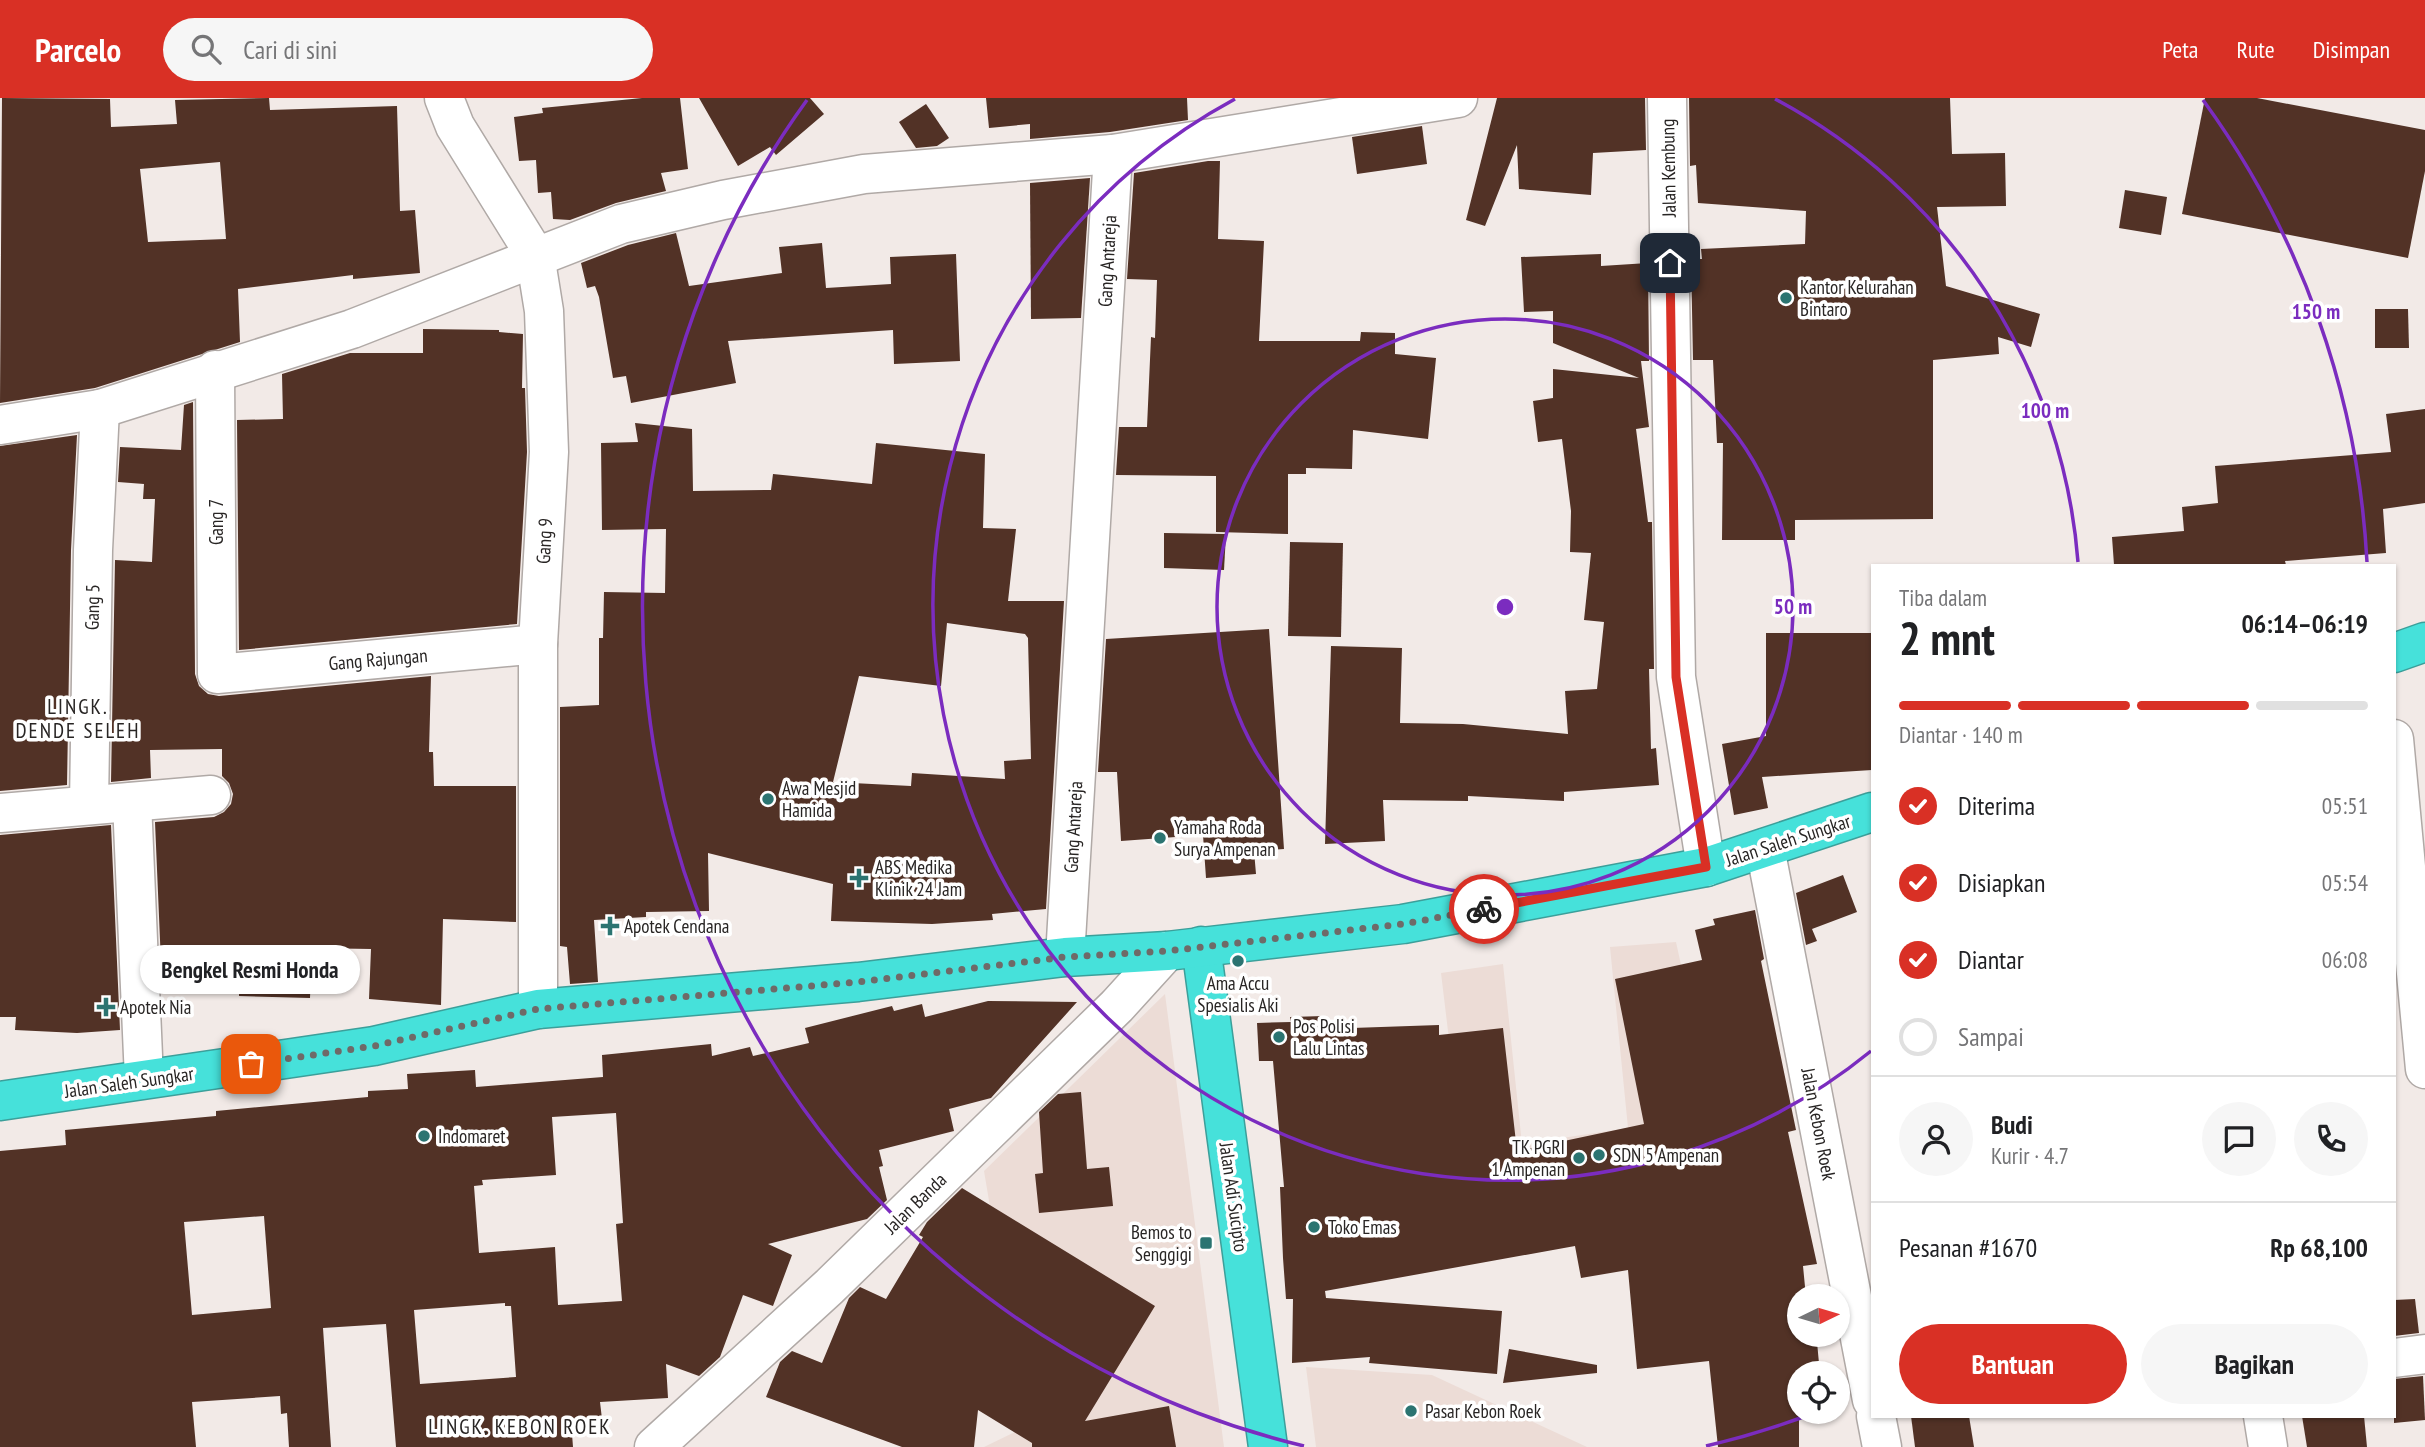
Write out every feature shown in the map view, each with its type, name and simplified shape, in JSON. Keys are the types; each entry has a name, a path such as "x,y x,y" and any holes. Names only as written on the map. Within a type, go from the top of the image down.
{"highway":[{"path":"2396,652 2425,642"},
{"name":"Jalan Saleh Sungkar","path":"0,1101 374,1046 538,1009 858,982 1065,957 1184,949 1403,924 1706,867 1871,812"},
{"name":"Jalan Adi Sucipto","path":"1184,949 1274,1445"}],"street":[{"name":"Gang 9","path":"444,98 455,126 535,255 544,310 549,452 538,644 538,1009"},
{"path":"0,425 100,409 215,370 352,329 535,255 621,224 723,200 864,174 1113,154 1458,98"},
{"name":"Jalan Kembung","path":"1667,98 1676,677 1706,867"},
{"name":"Gang Antareja","path":"1065,957 1113,154"},
{"name":"Gang 7","path":"215,370 217,674"},
{"name":"Gang 5","path":"89,805 93,550 100,409"},
{"name":"Gang Rajungan","path":"217,674 538,644"},
{"path":"2396,760 2425,1067 2396,1069"},
{"path":"0,813 211,795"},
{"path":"132,802 144,1079"},
{"name":"Jalan Kebon Roek","path":"1765,848 1871,1395"},
{"name":"Jalan Banda","path":"654,1447 829,1287 1117,1006 1184,949"},
{"path":"2396,1358 2425,1354"},
{"path":"1876,1418 1882,1447"},
{"path":"2263,1418 2268,1447"}],"shaded area":[{"path":"1676,942 1732,1198 1472,1230 1441,973 1503,964 1522,1144 1628,1128 1610,947"},
{"path":"1165,994 1224,1447 984,1447 1027,1426 984,1171"},
{"name":"Pasar Kebon Roek","path":"1306,1367 1432,1375 1587,1447 1316,1447"}],"building":[{"path":"2,98 110,99 111,127 177,124 175,100 269,98 270,110 397,106 400,211 415,210 420,273 353,279 353,275 238,289 240,342 95,388 0,403","holes":["220,162 226,239 148,242 140,169"]},
{"path":"642,98 680,98 688,169 661,173 666,191 616,203 570,220 553,219 551,192 538,193 536,160 519,161 514,117 543,113 542,108"},
{"path":"699,98 810,98 824,114 776,155 770,147 738,166"},
{"path":"986,98 1187,98 1188,120 1110,132 1030,139 1030,124 989,128"},
{"path":"1497,98 1645,98 1646,150 1593,153 1591,195 1519,189 1517,145 1485,226 1466,220"},
{"path":"1689,98 1950,98 1952,154 2005,153 2006,206 1937,207 1946,286 2040,314 2031,347 1998,337 1999,354 1933,360 1933,519 1795,520 1795,540 1722,540 1723,443 1717,443 1713,360 1693,360 1691,259 1702,259 1701,249 1805,244 1806,211 1698,203 1696,165 1690,166"},
{"path":"2205,98 2257,98 2425,130 2425,171 2408,258 2182,214"},
{"path":"926,104 949,138 937,146 916,148 899,122"},
{"path":"1422,126 1427,164 1357,174 1352,137"},
{"path":"1220,161 1218,239 1264,241 1259,341 1360,341 1361,332 1395,333 1395,354 1436,358 1428,439 1353,430 1352,469 1306,468 1306,474 1288,474 1288,534 1216,532 1216,476 1116,475 1119,427 1147,427 1151,337 1155,338 1157,280 1127,279 1134,173"},
{"path":"1090,178 1081,318 1031,319 1030,183"},
{"path":"2125,190 2167,197 2161,235 2119,228"},
{"path":"676,233 689,286 782,273 779,247 822,243 826,288 891,284 890,257 956,254 960,361 894,364 893,330 728,341 736,383 631,403 626,376 613,378 599,297 595,286 587,288 581,263 628,245"},
{"path":"1601,254 1601,266 1648,263 1649,361 1641,361 1649,427 1636,429 1648,522 1652,522 1654,669 1649,669 1651,749 1656,748 1659,785 1564,792 1564,801 1468,796 1468,801 1383,800 1385,841 1325,844 1331,646 1402,648 1400,723 1463,724 1568,734 1565,691 1597,689 1604,622 1584,620 1591,553 1570,552 1571,511 1562,439 1538,442 1533,401 1553,398 1553,369 1639,378 1553,343 1553,311 1524,312 1521,257"},
{"path":"2375,309 2408,309 2409,348 2375,348"},
{"path":"423,329 499,330 523,334 522,388 525,388 527,452 517,624 239,650 237,420 283,419 282,374 350,353 423,353"},
{"path":"193,402 195,674 199,686 208,694 219,696 431,676 429,752 433,752 434,786 516,786 516,922 443,919 441,1005 369,999 371,949 312,948 310,998 239,996 239,989 162,987 155,822 214,817 224,812 231,804 233,794 229,783 222,776 222,749 150,750 151,778 111,782 115,560 152,562 155,499 143,499 144,484 118,482 120,447 181,450 184,405"},
{"path":"2425,409 2425,503 2383,509 2386,553 2285,561 2286,564 2114,564 2112,537 2184,531 2182,507 2218,503 2215,466 2391,452 2386,414"},
{"path":"635,423 692,429 693,491 771,490 773,474 872,484 876,443 985,454 983,528 1016,529 1008,601 1064,601 1046,909 992,914 993,920 932,924 831,921 833,884 708,853 709,911 646,912 646,917 594,920 598,982 570,984 567,947 560,946 560,707 599,705 599,638 603,638 604,592 665,593 666,529 602,530 601,443 638,442","holes":["947,623 1025,634 1028,638 1031,759 1004,761 1005,779 912,773 911,786 833,782 859,676 941,686"]},
{"path":"77,435 71,550 67,785 0,791 0,446"},
{"path":"1164,533 1226,534 1224,570 1164,568"},
{"path":"1290,542 1343,543 1341,637 1288,636"},
{"path":"1269,629 1284,849 1254,851 1256,874 1206,878 1203,835 1121,841 1117,772 1098,772 1106,639"},
{"path":"1766,633 1871,633 1871,770 1762,777 1768,808 1734,815 1722,744 1766,736"},
{"path":"111,825 120,1030 77,1033 15,1030 16,1017 0,1017 0,835"},
{"path":"1843,875 1857,912 1812,929 1817,941 1806,945 1796,893"},
{"path":"1755,910 1764,959 1761,961 1796,1130 1788,1132 1817,1264 1803,1266 1805,1284 1787,1284 1787,1348 1818,1348 1819,1361 1787,1361 1787,1424 1799,1424 1799,1447 1718,1447 1709,1361 1637,1369 1628,1270 1581,1278 1575,1246 1325,1291 1326,1298 1502,1311 1497,1374 1369,1363 1370,1357 1292,1363 1293,1299 1286,1299 1280,1187 1284,1187 1273,1061 1259,1061 1257,1023 1291,1022 1290,1017 1324,1016 1324,1024 1352,1024 1352,1028 1439,1025 1439,1035 1503,1028 1517,1151 1644,1124 1615,979 1702,960 1695,930 1715,925 1713,919"},
{"path":"988,1001 1077,1002 991,1098 949,1109 954,1131 879,1150 883,1166 879,1167 887,1200 867,1219 768,1244 792,1255 773,1306 743,1295 720,1357 699,1376 666,1364 668,1398 600,1402 602,1419 571,1421 573,1447 396,1447 386,1324 323,1328 331,1447 289,1447 287,1413 281,1414 280,1396 192,1402 196,1447 0,1447 0,1151 66,1145 65,1130 216,1116 216,1111 368,1097 368,1091 408,1089 407,1074 475,1070 476,1087 603,1077 602,1055 711,1044 712,1056 750,1047 753,1056 809,1043 805,1028 892,1006 894,1011 922,1004 925,1017","holes":["616,1113 623,1223 616,1224 622,1301 558,1305 555,1247 479,1253 474,1186 483,1185 482,1180 556,1175 552,1117","264,1216 271,1308 192,1315 184,1222","505,1303 505,1306 511,1306 516,1377 420,1384 414,1310"]},
{"path":"1081,1092 1087,1169 1109,1167 1113,1206 1039,1213 1035,1174 1043,1173 1039,1112 1058,1094"},
{"path":"962,1188 1155,1306 1085,1421 1169,1406 1176,1447 1032,1447 1032,1443 978,1410 974,1447 902,1447 766,1397 780,1362 792,1351 822,1363 849,1298 860,1287 886,1299 923,1237 919,1235 927,1222"},
{"path":"2415,1299 2419,1333 2396,1336 2396,1300"},
{"path":"1509,1349 1597,1365 1597,1373 1503,1383"},
{"path":"2423,1376 2425,1420 2394,1423 2396,1379"},
{"path":"1911,1418 1969,1418 1974,1447 1915,1447"},
{"path":"2302,1418 2364,1418 2367,1447 2307,1447"}],"way so far":[{"path":"251,1064 374,1046 538,1009 858,982 1065,957 1167,951 1403,924 1484,909"}],"place":[{"name":"Kantor Kelurahan Bintaro","path":"1786,298"},
{"name":"Awa Mesjid Hamida","path":"768,799"},
{"name":"Yamaha Roda Surya Ampenan","path":"1160,838"},
{"name":"ABS Medika Klinik 24 Jam","path":"859,878"},
{"name":"Apotek Cendana","path":"610,926"},
{"name":"Ama Accu Spesialis Aki","path":"1238,961"},
{"name":"Apotek Nia","path":"106,1007"},
{"name":"Pos Polisi Lalu Lintas","path":"1279,1037"},
{"name":"Bengkel Resmi Honda","path":"251,1064"},
{"name":"Indomaret","path":"424,1136"},
{"name":"SDN 5 Ampenan","path":"1599,1155"},
{"name":"TK PGRI 1 Ampenan","path":"1579,1158"},
{"name":"Toko Emas","path":"1314,1227"},
{"name":"Bemos to Senggigi","path":"1206,1243"},
{"name":"Pasar Kebon Roek","path":"1411,1411"}],"district":[{"name":"LINGK. DENDE SELEH","path":"78,718"},
{"name":"LINGK. KEBON ROEK","path":"520,1426"}],"route":[{"path":"1484,909 1706,867 1676,677 1670,263"}]}
